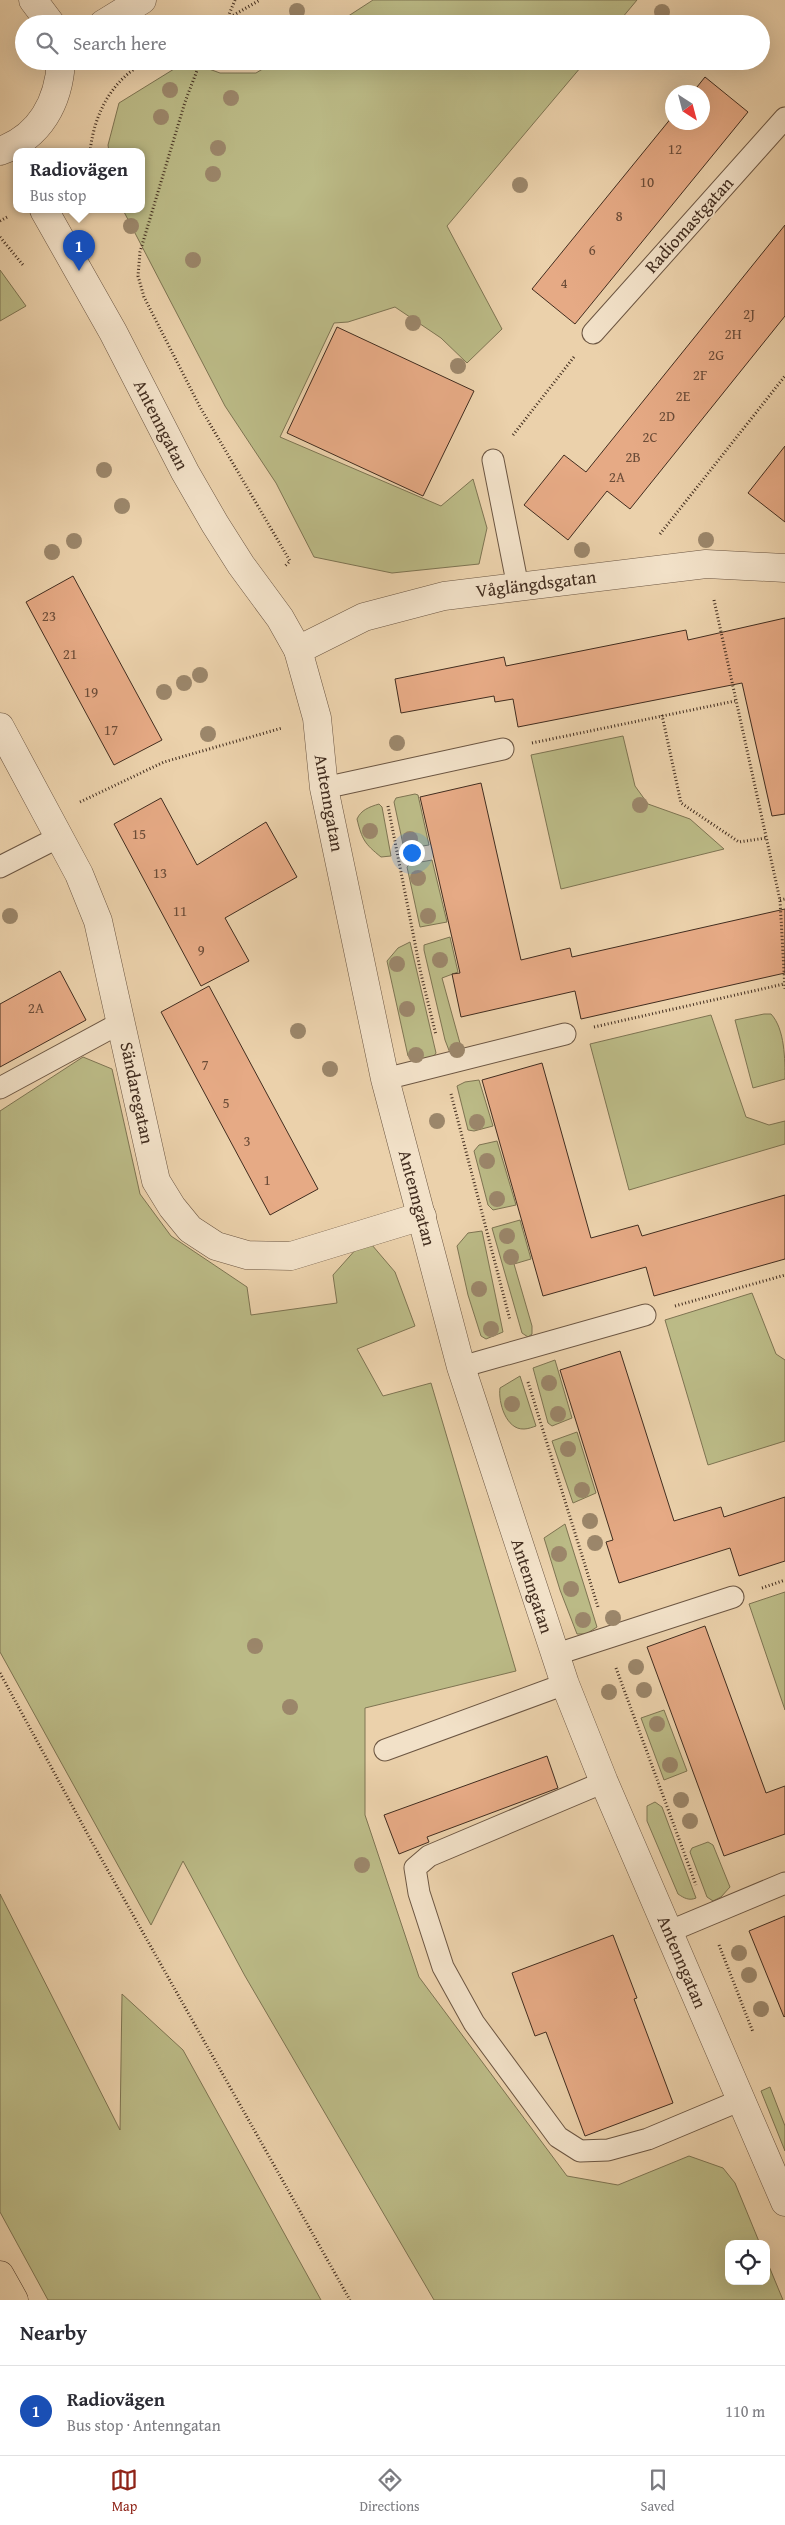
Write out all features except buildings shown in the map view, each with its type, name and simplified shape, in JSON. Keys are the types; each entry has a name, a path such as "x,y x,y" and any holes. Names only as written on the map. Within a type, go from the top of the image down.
{"main road":[{"path":"0,2275 14,2300"}],"street":[{"path":"33,0 44,15"},
{"path":"118,15 142,0"},
{"path":"15,148 47,114 59,86 60,70"},
{"name":"Antenngatan","path":"46,213 113,332 185,472 220,532 280,618 298,650 317,718 324,788 386,1079 461,1367 565,1684 604,1782 785,2202"},
{"name":"Våglängdsgatan","path":"298,650 364,617 444,596 706,564 785,568"},
{"name":"Sändaregatan","path":"0,727 79,874 98,921 156,1181 172,1207 190,1229 216,1246 247,1255 291,1256 422,1216"}],"lane":[{"name":"Radiomastgatan","path":"593,333 785,118"},
{"path":"493,460 518,587"},
{"path":"324,788 503,749"},
{"path":"0,867 53,827"},
{"path":"0,1088 122,1022"},
{"path":"386,1079 565,1034"},
{"path":"461,1367 645,1315"},
{"path":"554,1655 733,1597"},
{"path":"385,1750 565,1684"},
{"path":"604,1782 429,1856 415,1868 419,1893 443,1967 474,2024 558,2137 580,2151 608,2150 648,2139 741,2100"},
{"path":"668,1932 785,1883"}],"path":[{"path":"229,15 236,0"},
{"path":"233,15 260,0"},
{"path":"90,148 92,132 105,100 119,81 132,70"},
{"path":"197,70 185,102 140,252 138,276 144,297 179,369 290,561 259,587"},
{"path":"0,237 23,265"},
{"path":"493,460 593,333"},
{"path":"648,572 651,544 785,376"},
{"path":"706,564 780,900 785,989"},
{"path":"503,749 735,701"},
{"path":"662,715 681,803 740,842 766,838"},
{"path":"53,827 164,762 317,718"},
{"path":"382,775 421,974 518,1351 617,1672 753,2033"},
{"path":"780,900 785,899"},
{"path":"565,1034 784,984"},
{"path":"645,1315 785,1275"},
{"path":"0,1674 88,1836 350,2300"}],"shaded area":[{"path":"373,0 637,0 624,15 350,15"},
{"path":"172,70 256,73 261,70 578,70 447,226 502,329 467,363 441,338 395,307 348,322 334,323 280,437 441,506 473,479 487,528 479,564 392,573 314,557 276,483 225,406 125,213 145,213 145,148 108,148 119,103"},
{"path":"0,270 26,306 0,321"},
{"path":"623,736 635,786 648,804 690,819 724,849 561,889 531,755"},
{"path":"418,795 429,845 404,849 394,802 396,798"},
{"path":"379,804 382,807 391,856 381,857 371,849 363,837 357,819 366,809"},
{"path":"432,860 447,922 420,927 407,867 410,864"},
{"path":"450,937 458,972 442,978 461,1047 460,1051 450,1053 445,1040 424,945"},
{"path":"410,942 436,1053 432,1059 418,1063 408,1056 387,961 398,948"},
{"path":"771,1014 776,1020 782,1036 785,1079 753,1088 735,1020"},
{"path":"711,1015 746,1117 769,1125 785,1121 785,1144 629,1190 590,1044"},
{"path":"83,1057 112,1069 140,1194 171,1236 247,1287 251,1315 337,1303 333,1275 366,1238 395,1272 415,1326 357,1349 383,1396 431,1383 516,1671 365,1708 365,1815 419,1977 567,2176 618,2185 689,2156 723,2168 735,2183 758,2240 725,2240 725,2285 770,2285 770,2269 783,2300 434,2300 245,1976 183,1861 151,1925 0,1652 0,1111"},
{"path":"479,1080 493,1126 474,1131 468,1130 457,1086 465,1082"},
{"path":"497,1141 516,1205 493,1210 488,1205 474,1151 479,1145"},
{"path":"520,1220 531,1259 514,1264 532,1326 532,1334 528,1337 522,1333 492,1228"},
{"path":"482,1231 503,1332 486,1339 481,1336 468,1295 457,1246 468,1233"},
{"path":"752,1293 776,1354 785,1360 785,1441 708,1465 665,1320"},
{"path":"555,1360 572,1418 552,1426 548,1423 533,1368"},
{"path":"520,1376 536,1426 526,1429 512,1425 504,1414 500,1400 500,1388"},
{"path":"577,1432 596,1493 573,1503 552,1441"},
{"path":"565,1524 597,1627 586,1634 577,1634 560,1590 544,1538"},
{"path":"785,1592 785,1710 749,1604"},
{"path":"664,1710 687,1771 664,1780 641,1718"},
{"path":"655,1802 662,1807 696,1898 687,1899 678,1894 647,1821 647,1806"},
{"path":"708,1842 713,1845 730,1887 721,1897 713,1901 707,1897 690,1852 692,1848"},
{"path":"0,1894 120,2130 122,1994 183,2050 321,2300 48,2300 0,2212"},
{"path":"770,2087 785,2126 785,2151 761,2091"}],"place":[{"name":"Radiovägen","path":"79,271"}]}
